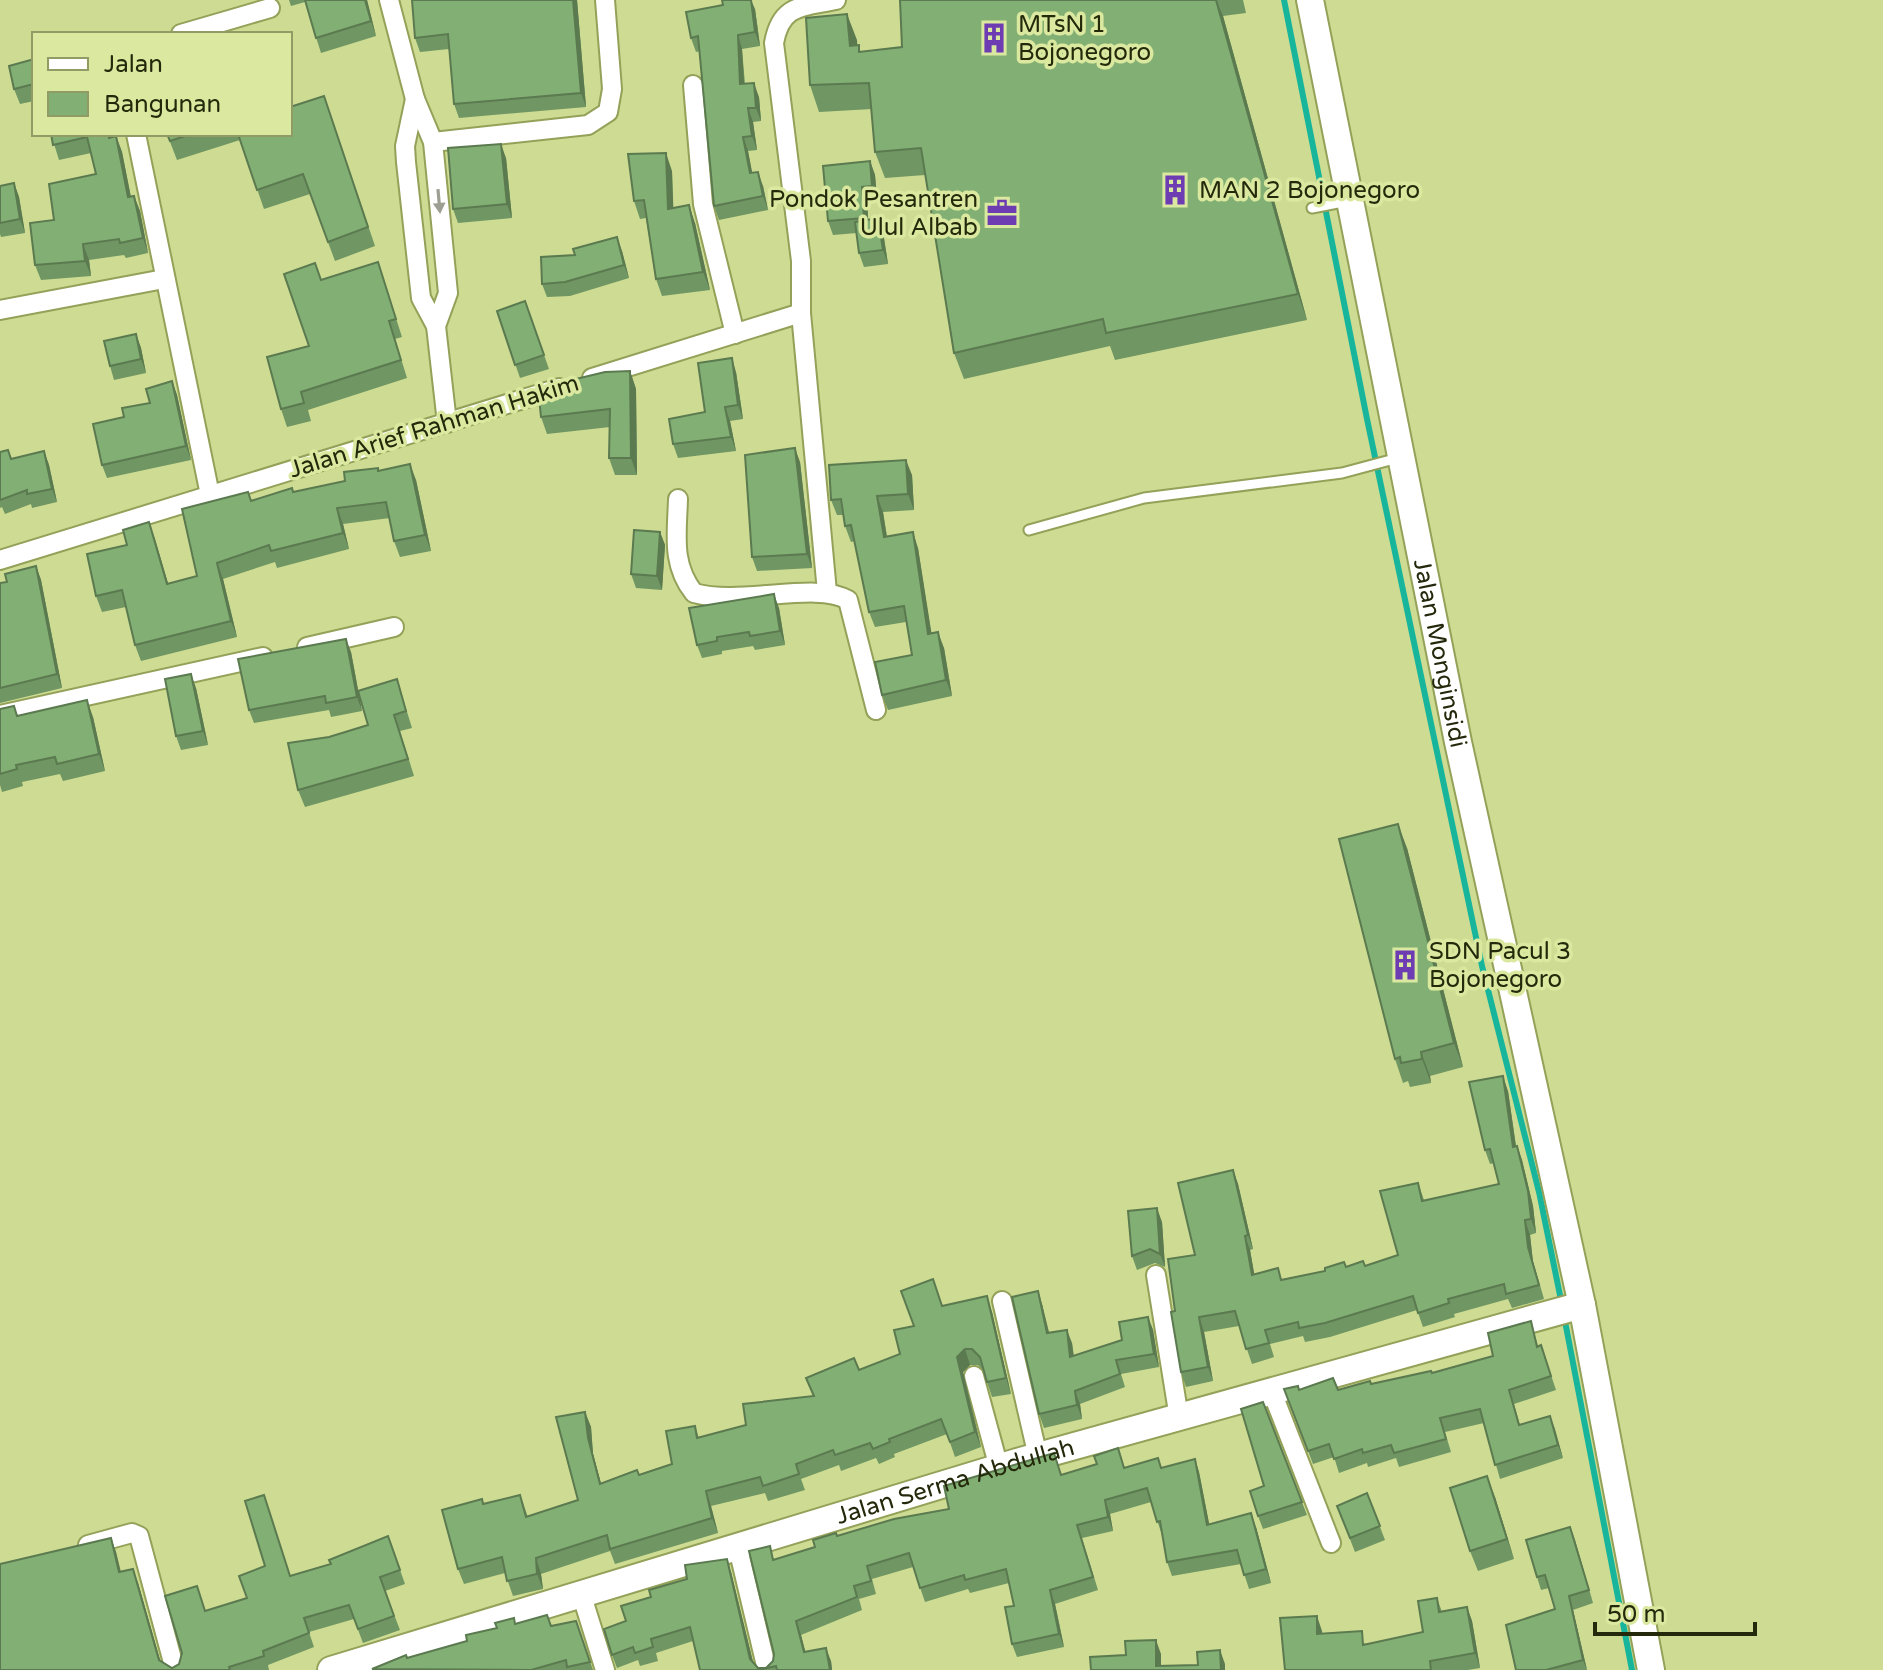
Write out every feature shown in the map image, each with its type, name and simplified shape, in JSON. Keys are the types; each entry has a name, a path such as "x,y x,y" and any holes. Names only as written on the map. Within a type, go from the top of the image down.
{"main road":[{"name":"Jalan Monginsidi","path":"1310,0 1344,202 1395,458 1651,1670"},
{"name":"Jalan Serma Abdullah","path":"331,1670 737,1544 1576,1307"}],"street":[{"path":"389,0 415,99 434,150 448,293 436,326"},
{"path":"406,162 434,150 588,125 608,112 612,89 605,0"},
{"path":"827,592 801,313 801,261 774,43 778,21 788,12 836,0"},
{"path":"188,32 270,8"},
{"path":"693,85 703,204 735,334"},
{"path":"415,99 405,146 406,162 421,298 436,326 447,423"},
{"path":"136,136 210,495"},
{"path":"0,310 164,279"},
{"name":"Jalan Arief Rahman Hakim","path":"0,560 801,313"},
{"path":"678,499 676,561 682,578 694,593 731,600 827,592 848,600 876,710"},
{"path":"0,715 394,627"},
{"path":"1156,1275 1179,1418"},
{"path":"1002,1301 1038,1457"},
{"path":"974,1376 999,1468"},
{"path":"1272,1392 1331,1543"},
{"path":"76,1549 132,1533 139,1536 175,1670"},
{"path":"737,1544 767,1670"},
{"path":"581,1593 605,1670"}],"lane":[{"path":"1312,208 1344,202"},
{"path":"1029,530 1144,498 1342,473 1395,458"}],"building":[{"path":"305,0 365,0 371,21 316,38"},
{"path":"412,0 573,0 581,93 454,104 448,34 415,38"},
{"path":"722,0 751,0 755,32 738,35 740,84 754,83 756,108 748,108 752,136 743,137 750,173 758,172 763,196 714,206 698,36 691,38 686,12 723,5"},
{"path":"900,0 1216,0 1298,294 1106,333 1103,319 954,353 921,148 875,152 869,83 810,85 806,18 847,14 850,46 859,45 859,52 902,47"},
{"path":"32,60 32,84 14,89 9,66"},
{"path":"324,96 368,227 328,242 303,174 257,190 239,136 292,136 292,106"},
{"path":"51,136 116,136 128,197 134,196 143,238 120,243 119,239 83,244 85,261 35,265 30,223 54,220 49,184 96,174 87,137 53,145"},
{"path":"168,136 185,136 170,141"},
{"path":"501,144 507,204 453,209 448,148"},
{"path":"666,153 668,209 689,205 703,272 656,279 644,200 634,201 628,154"},
{"path":"870,161 872,186 862,187 864,218 828,221 823,166"},
{"path":"14,183 20,219 0,223 0,186"},
{"path":"878,218 883,250 859,253 855,222"},
{"path":"617,237 624,265 565,282 542,284 541,257 575,255 573,249"},
{"path":"378,262 396,319 389,321 401,360 301,392 304,403 281,409 267,357 309,346 284,274 315,263 321,280"},
{"path":"525,301 544,355 515,365 497,311"},
{"path":"136,334 141,359 110,366 104,341"},
{"path":"732,358 738,405 725,407 731,437 673,444 669,419 705,412 698,363"},
{"path":"630,371 631,458 609,458 610,409 541,417 538,388 605,372"},
{"path":"172,381 186,446 102,465 93,424 124,417 122,408 150,403 146,389"},
{"path":"795,448 807,554 752,557 745,455"},
{"path":"8,450 11,459 44,451 52,489 27,494 27,490 0,500 0,452"},
{"path":"906,460 908,494 877,496 884,537 913,532 928,634 938,632 946,680 882,695 875,662 912,655 904,606 869,612 851,525 845,526 841,499 831,500 829,465"},
{"path":"410,464 425,535 394,541 386,502 337,508 343,533 271,551 269,545 217,563 231,621 135,645 122,590 96,596 87,554 127,545 123,530 149,522 167,584 197,576 182,509 248,492 251,501 292,488 293,492 345,481 344,472 378,468 378,471"},
{"path":"634,530 660,532 657,576 631,574"},
{"path":"36,566 57,674 0,688 0,583 7,582 5,574"},
{"path":"774,594 780,631 717,637 717,641 697,645 689,608"},
{"path":"346,639 357,697 326,703 325,696 249,710 238,659"},
{"path":"191,674 203,731 176,736 165,679"},
{"path":"397,679 406,711 394,715 408,759 298,790 288,743 329,737 368,725 358,691"},
{"path":"87,700 99,754 57,764 55,757 16,765 17,769 0,774 0,709 14,706 17,716"},
{"name":"SDN Pacul 3 Bojonegoro","path":"1398,824 1454,1043 1421,1052 1422,1059 1401,1063 1400,1057 1395,1059 1339,839"},
{"path":"1503,1076 1513,1147 1517,1146 1528,1191 1531,1219 1525,1220 1528,1247 1539,1285 1506,1294 1504,1284 1448,1299 1449,1303 1418,1313 1413,1296 1325,1323 1299,1328 1298,1322 1265,1330 1269,1343 1246,1349 1235,1311 1199,1317 1208,1367 1181,1372 1171,1312 1175,1311 1168,1259 1195,1255 1178,1183 1233,1170 1248,1235 1245,1236 1252,1275 1278,1268 1281,1280 1325,1271 1325,1268 1344,1262 1346,1267 1363,1261 1365,1266 1398,1255 1380,1191 1418,1183 1422,1201 1499,1184 1490,1149 1485,1150 1469,1082"},
{"path":"1157,1208 1160,1254 1150,1249 1132,1256 1128,1211"},
{"path":"933,1279 942,1306 987,1296 1006,1378 987,1382 980,1357 972,1349 965,1349 957,1357 975,1432 950,1442 941,1419 889,1439 890,1442 873,1449 870,1443 835,1455 833,1450 796,1464 799,1474 763,1486 760,1477 706,1491 712,1518 610,1549 607,1535 536,1558 537,1574 507,1581 502,1557 458,1569 442,1510 482,1499 483,1504 520,1495 526,1517 578,1500 556,1417 585,1412 600,1484 637,1470 639,1475 672,1464 666,1431 695,1426 697,1438 746,1425 743,1404 814,1396 806,1378 854,1358 859,1370 900,1354 894,1330 914,1326 901,1291"},
{"path":"1038,1291 1047,1333 1067,1330 1070,1357 1122,1340 1119,1322 1148,1317 1154,1354 1116,1360 1120,1374 1075,1391 1077,1405 1039,1414 1012,1297"},
{"path":"1531,1321 1537,1347 1541,1345 1551,1376 1509,1390 1519,1425 1550,1416 1558,1445 1495,1465 1480,1409 1440,1418 1446,1439 1394,1453 1391,1445 1363,1453 1362,1449 1334,1459 1329,1444 1308,1451 1284,1389 1298,1386 1299,1390 1333,1378 1338,1390 1370,1381 1371,1384 1432,1373 1493,1356 1488,1333"},
{"path":"1263,1402 1302,1502 1258,1516 1250,1491 1264,1486 1241,1409"},
{"path":"1118,1448 1124,1468 1158,1458 1161,1468 1195,1459 1207,1525 1251,1513 1266,1569 1244,1575 1237,1550 1167,1562 1160,1521 1157,1522 1147,1488 1105,1500 1108,1517 1077,1525 1093,1577 1050,1590 1059,1634 1012,1644 1005,1607 1014,1606 1006,1569 965,1580 964,1575 920,1588 909,1553 867,1566 871,1581 854,1586 857,1597 796,1621 804,1652 826,1648 830,1670 777,1670 776,1666 759,1670 700,1670 690,1627 651,1639 653,1647 635,1653 633,1647 612,1655 604,1629 626,1621 621,1606 651,1597 649,1590 687,1579 685,1565 727,1559 750,1659 758,1668 766,1668 773,1661 774,1654 749,1551 770,1546 773,1560 815,1547 813,1540 836,1533 837,1536 894,1519 949,1509 944,1486 1054,1453 1061,1475 1097,1464 1094,1456"},
{"path":"1487,1476 1507,1539 1470,1551 1450,1488"},
{"path":"1367,1493 1380,1526 1350,1538 1337,1506"},
{"path":"264,1495 290,1576 331,1564 329,1560 388,1536 400,1570 380,1577 394,1616 358,1629 349,1605 304,1618 309,1633 263,1651 264,1656 229,1667 230,1670 0,1670 0,1564 111,1538 119,1572 133,1569 159,1660 172,1668 179,1664 182,1653 165,1596 197,1586 205,1611 247,1598 239,1576 265,1566 245,1501"},
{"path":"1570,1527 1589,1590 1569,1596 1583,1660 1546,1670 1516,1670 1506,1625 1555,1609 1545,1575 1537,1577 1526,1540"},
{"path":"1437,1598 1439,1612 1467,1607 1475,1653 1430,1661 1431,1670 1285,1670 1280,1618 1317,1616 1317,1634 1362,1631 1363,1645 1423,1632 1418,1601"},
{"path":"547,1615 551,1626 576,1621 590,1662 567,1667 566,1660 531,1670 372,1669 406,1655 407,1658 467,1641 466,1635 497,1628 495,1623 514,1618 515,1624"},
{"path":"1156,1640 1156,1666 1198,1665 1197,1652 1220,1650 1221,1670 1091,1670 1090,1657 1126,1655 1125,1641"}],"waterway":[{"path":"1284,0 1367,419 1482,966 1539,1192 1562,1305"},
{"path":"1564,1316 1632,1670"}],"place":[{"name":"MTsN 1 Bojonegoro","path":"994,38"},
{"name":"MAN 2 Bojonegoro","path":"1175,190"},
{"name":"Pondok Pesantren Ulul Albab","path":"1002,213"},
{"name":"SDN Pacul 3 Bojonegoro","path":"1405,965"}]}
